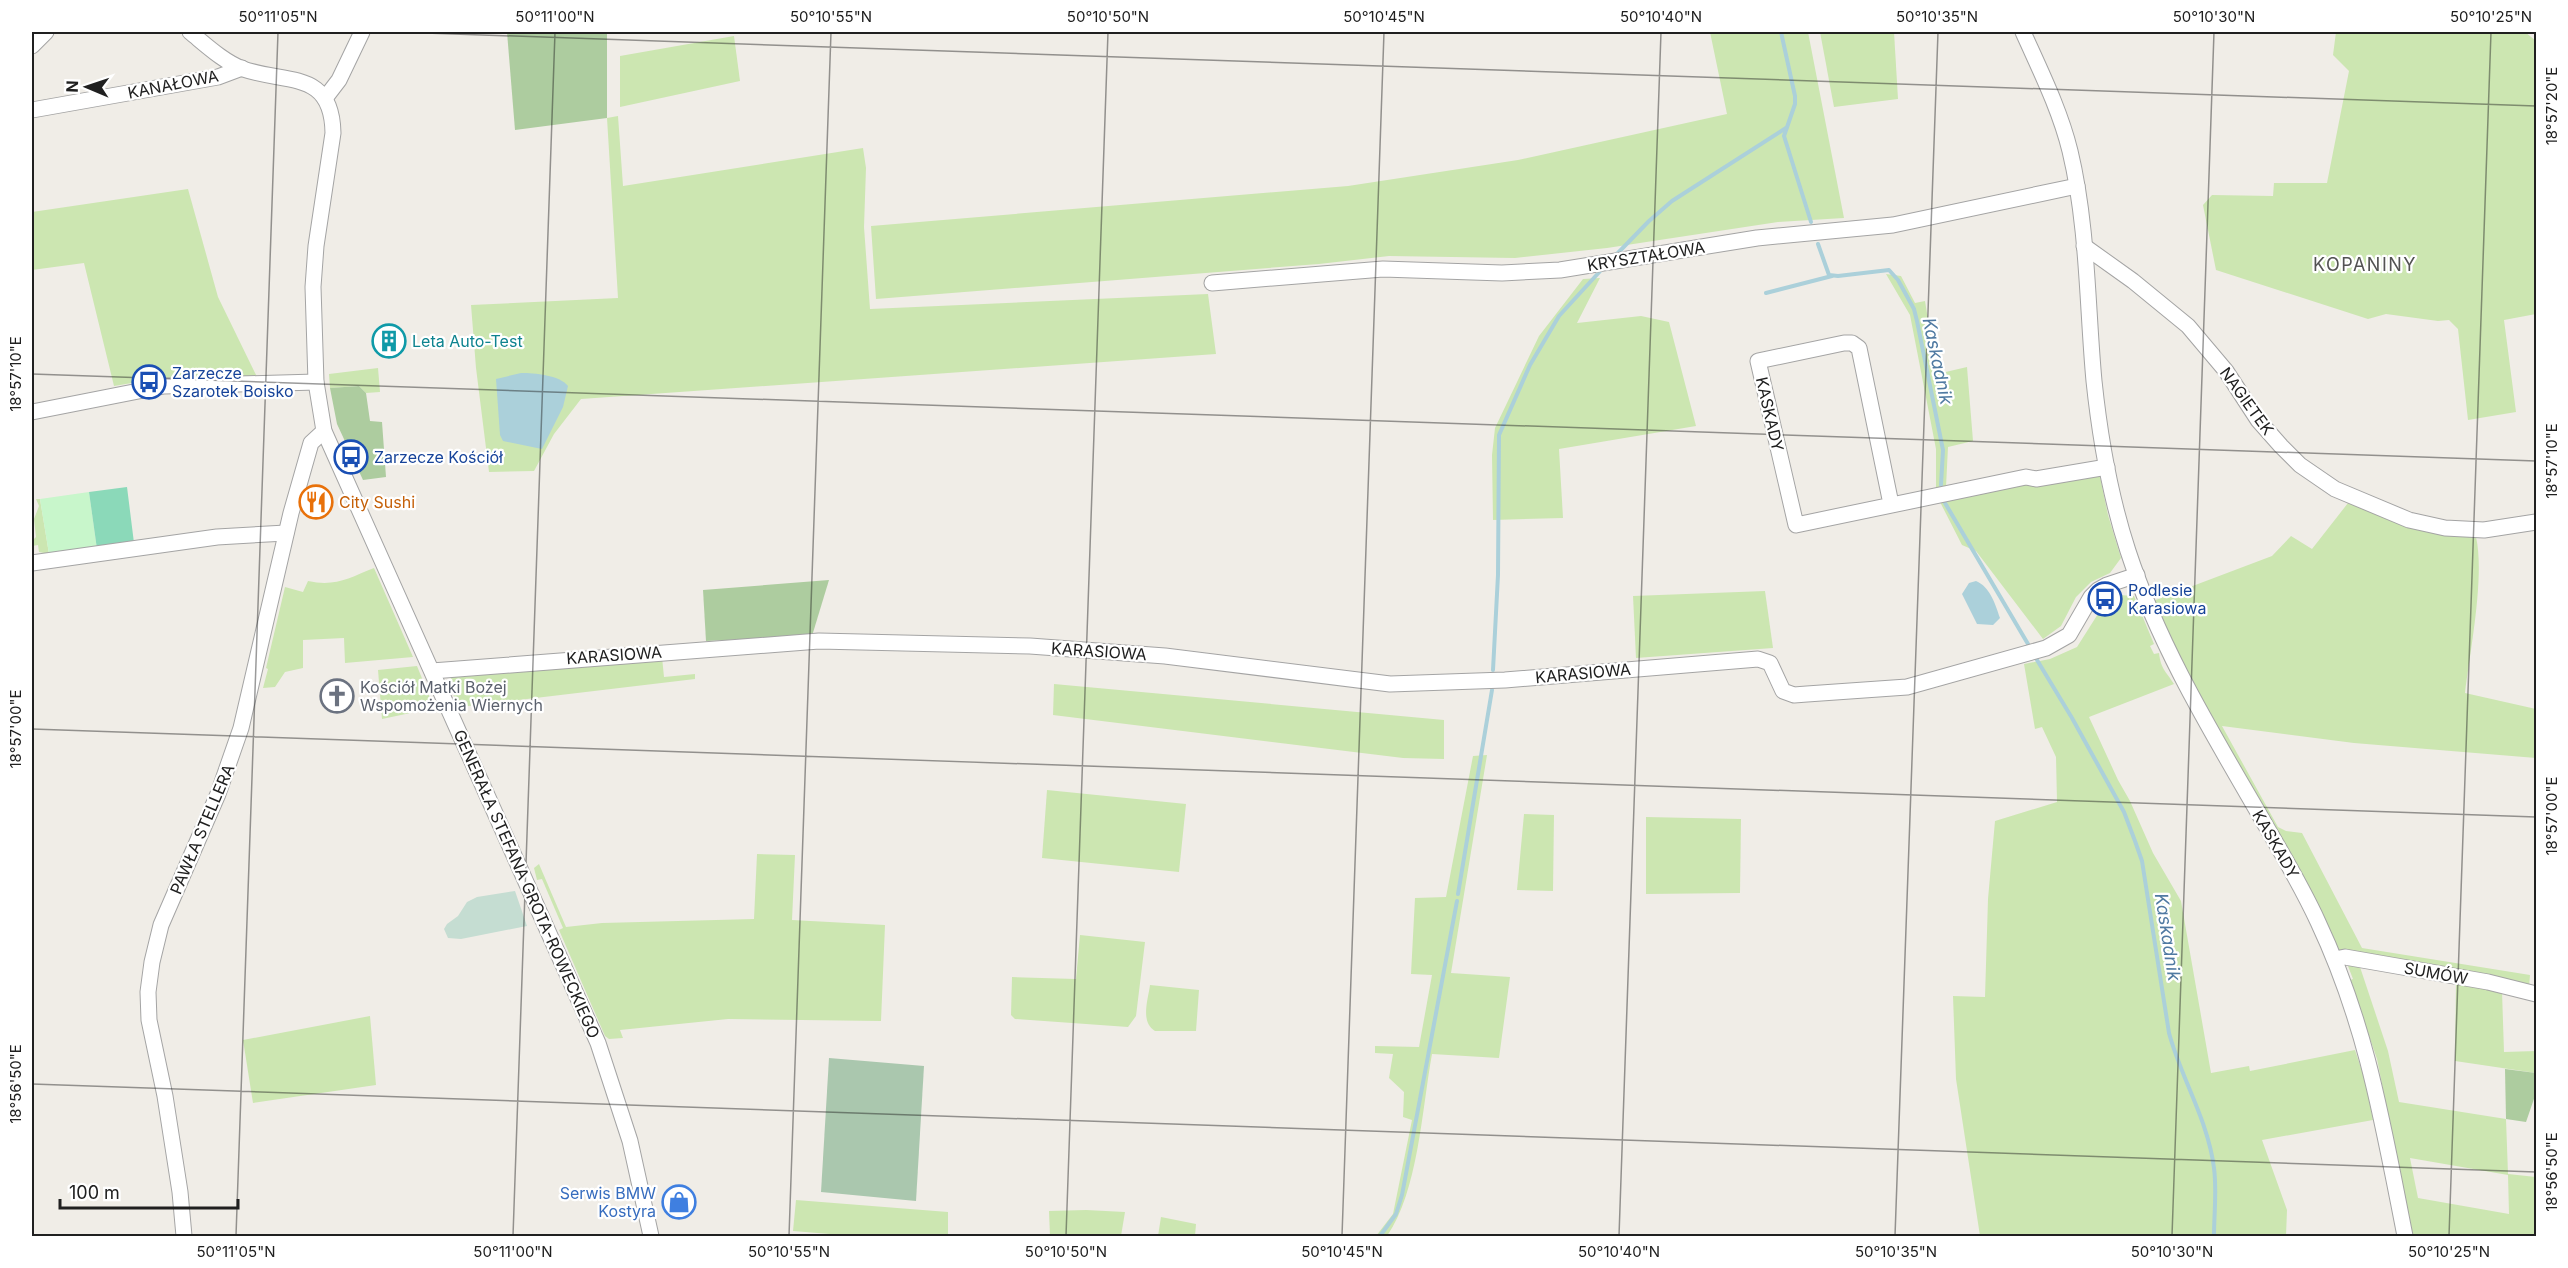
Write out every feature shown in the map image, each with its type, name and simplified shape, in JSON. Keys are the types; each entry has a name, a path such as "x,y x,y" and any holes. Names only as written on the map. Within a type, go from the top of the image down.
{"street":[{"path":"32,46 46,32"},
{"path":"190,32 228,61 242,68 301,82 326,97 339,80 362,32"},
{"name":"KASKADY","path":"2023,32 2058,112 2077,186 2100,432 2127,546 2164,644 2296,878 2335,959 2355,1013 2372,1071 2405,1236"},
{"name":"KANAŁOWA","path":"32,110 218,77 242,68"},
{"name":"GENERAŁA STEFANA GROTA-ROWECKIEGO","path":"326,97 333,119 333,133 316,246 313,287 316,382 324,431 598,1043 630,1141 651,1236"},
{"name":"KRYSZTAŁOWA","path":"1212,283 1383,268 1530,273 1757,238 1893,225 2077,186"},
{"name":"NAGIETEK","path":"2084,246 2133,281 2188,326 2226,371 2258,420 2281,446 2300,465 2335,489 2409,520 2445,528 2484,530 2536,522"},
{"name":"KASKADY","path":"1891,504 1859,348 1852,343 1844,343 1758,361 1796,525 2026,477 2036,479 2107,466"},
{"path":"32,412 164,386 316,382"},
{"name":"PAWŁA STELLERA","path":"184,1236 167,1107 149,1020 148,992 152,962 161,926 218,794 241,728 286,533 311,443 324,431"},
{"path":"32,562 217,537 286,533"},
{"name":"KARASIOWA","path":"432,670 810,641 1030,646 1165,656 1390,684 1505,680 1766,660 1773,666 1783,691 1794,695 1907,687 2054,644 2069,635 2091,597 2098,590 2137,575"},
{"name":"SUMÓW","path":"2335,959 2345,957 2477,980 2536,994"}],"green space":[{"path":"507,32 607,32 607,118 515,130"},
{"path":"1710,32 1808,32 1844,218 1778,222 1607,248 1515,258 1389,256 1319,264 876,299 871,226 1348,186 1518,160 1727,114"},
{"path":"1820,32 1894,32 1898,99 1834,107"},
{"path":"2336,32 2525,32 2536,41 2536,314 2504,320 2516,412 2468,420 2458,329 2449,320 2438,321 2386,314 2368,319 2216,270 2203,205 2212,195 2273,196 2274,183 2327,183 2349,71 2333,55"},
{"path":"734,36 740,81 620,107 620,56"},
{"path":"618,116 623,186 863,148 866,168 864,227 870,309 1208,294 1216,354 581,399 554,434 534,471 489,472 471,305 618,298 607,118"},
{"path":"188,189 218,297 258,379 144,381 114,386 84,263 32,270 32,212"},
{"path":"1886,274 1901,276 1915,303 1925,301 1937,374 1967,367 1973,441 1948,447 1946,487 1936,488 1936,449 1910,315"},
{"path":"1600,278 1577,323 1641,316 1669,322 1696,426 1559,449 1563,518 1493,520 1492,455 1495,428 1539,336 1583,279"},
{"path":"378,368 380,392 366,393 359,386 330,388 329,374"},
{"path":"359,386 366,393 370,421 382,422 386,477 363,480 337,424 330,388"},
{"path":"2099,472 2108,515 2121,558 2110,573 2091,582 2076,597 2061,626 2043,639 1976,551 1962,545 1939,500 2027,482"},
{"path":"127,487 134,543 97,549 89,492"},
{"path":"89,492 97,549 49,554 40,499"},
{"path":"36,499 40,499 49,554 39,552 38,545 32,546 32,541 36,537 34,519 39,506"},
{"path":"2348,503 2419,530 2476,537 2478,592 2465,693 2536,709 2536,758 2354,743 2222,726 2278,827 2286,831 2302,833 2362,948 2530,975 2529,987 2345,953 2337,949 2197,694 2153,601 2272,556 2291,536 2312,549"},
{"path":"374,568 413,657 345,663 344,638 303,640 303,668 285,672 275,687 263,688 285,587 303,592 308,581 334,582"},
{"path":"829,580 812,636 706,641 703,590"},
{"path":"1765,591 1773,648 1636,658 1633,596"},
{"path":"2119,595 2134,596 2154,644 2150,646 2154,654 2159,653 2163,667 2174,684 2089,717 2153,853 2181,901 2211,1073 2249,1066 2250,1071 2355,1050 2366,1083 2373,1120 2262,1140 2287,1210 2286,1236 1980,1236 1956,1079 1953,996 1985,997 1988,899 1995,821 2057,802 2056,757 2042,727 2035,729 2024,664 2050,659 2077,647 2103,606"},
{"path":"662,657 664,677 695,674 695,679 460,707 448,685 453,675"},
{"path":"417,666 434,708 382,719 378,670"},
{"path":"1054,684 1444,720 1444,759 1403,758 1053,715"},
{"path":"1487,755 1451,973 1510,977 1499,1058 1432,1054 1417,1149 1406,1197 1387,1236 1376,1236 1393,1214 1412,1120 1403,1117 1404,1092 1389,1078 1393,1054 1375,1053 1375,1046 1419,1047 1432,975 1411,974 1415,898 1446,897 1473,756"},
{"path":"1047,790 1186,804 1179,872 1042,858"},
{"path":"1524,814 1554,815 1553,891 1517,890"},
{"path":"1646,817 1741,819 1740,893 1646,894"},
{"path":"757,854 795,855 792,920 885,925 881,1021 728,1019 620,1030 623,1038 609,1039 605,1036 559,930 563,928 542,879 537,880 534,868 539,864 566,927 602,923 754,919"},
{"path":"515,891 527,926 461,939 448,938 444,929 458,916 467,902 477,897"},
{"path":"1080,935 1145,942 1136,1016 1128,1027 1015,1019 1011,1015 1012,977 1076,979"},
{"path":"2350,964 2360,967 2388,1051 2399,1102 2506,1119 2508,1174 2536,1177 2536,1236 2415,1236 2411,1231 2377,1059 2350,980 2353,979 2348,966","holes":["2410,1158 2508,1175 2509,1214 2418,1198"]},
{"path":"2456,981 2502,991 2504,1052 2536,1051 2536,1073 2455,1061"},
{"path":"1150,985 1199,990 1196,1031 1155,1031 1150,1027 1146,1010"},
{"path":"370,1016 376,1085 253,1103 243,1040"},
{"path":"829,1058 924,1066 916,1201 821,1192"},
{"path":"2505,1069 2536,1073 2536,1093 2526,1122 2506,1119"},
{"path":"796,1200 948,1212 948,1236 854,1236 793,1231"},
{"path":"1049,1211 1125,1212 1121,1236 1050,1236"},
{"path":"1161,1217 1196,1224 1195,1236 1158,1236"}],"water":[{"path":"521,373 553,377 568,386 563,407 542,449 503,441 500,435 496,379"},
{"path":"1976,581 1985,587 1996,607 2000,618 1993,625 1977,624 1962,594 1969,583"}],"waterway":[{"name":"Kaskadnik","path":"1781,32 1795,96 1795,104 1784,136 1811,222"},
{"path":"1615,256 1672,201 1786,128"},
{"name":"Kaskadnik","path":"1818,244 1829,275 1889,270 1898,280 1914,309 1943,450 1941,485"},
{"path":"1493,670 1498,575 1499,435 1530,365 1559,316 1603,268"},
{"path":"1766,293 1832,276"},
{"name":"Kaskadnik","path":"1945,503 2028,644"},
{"name":"Kaskadnik","path":"2037,660 2124,812 2142,861 2169,1033 2211,1150 2215,1185 2214,1236"},
{"path":"1458,894 1492,690"},
{"path":"1380,1236 1396,1214 1402,1195 1457,901"}],"place":[{"name":"Leta Auto-Test","path":"389,341"},
{"name":"Zarzecze Szarotek Boisko","path":"149,382"},
{"name":"Zarzecze Kościół","path":"351,457"},
{"name":"City Sushi","path":"316,502"},
{"name":"Podlesie Karasiowa","path":"2105,599"},
{"name":"Kościół Matki Bożej Wspomożenia Wiernych","path":"337,696"},
{"name":"Serwis BMW Kostyra","path":"679,1202"}],"district":[{"name":"KOPANINY","path":"2365,264"}]}
